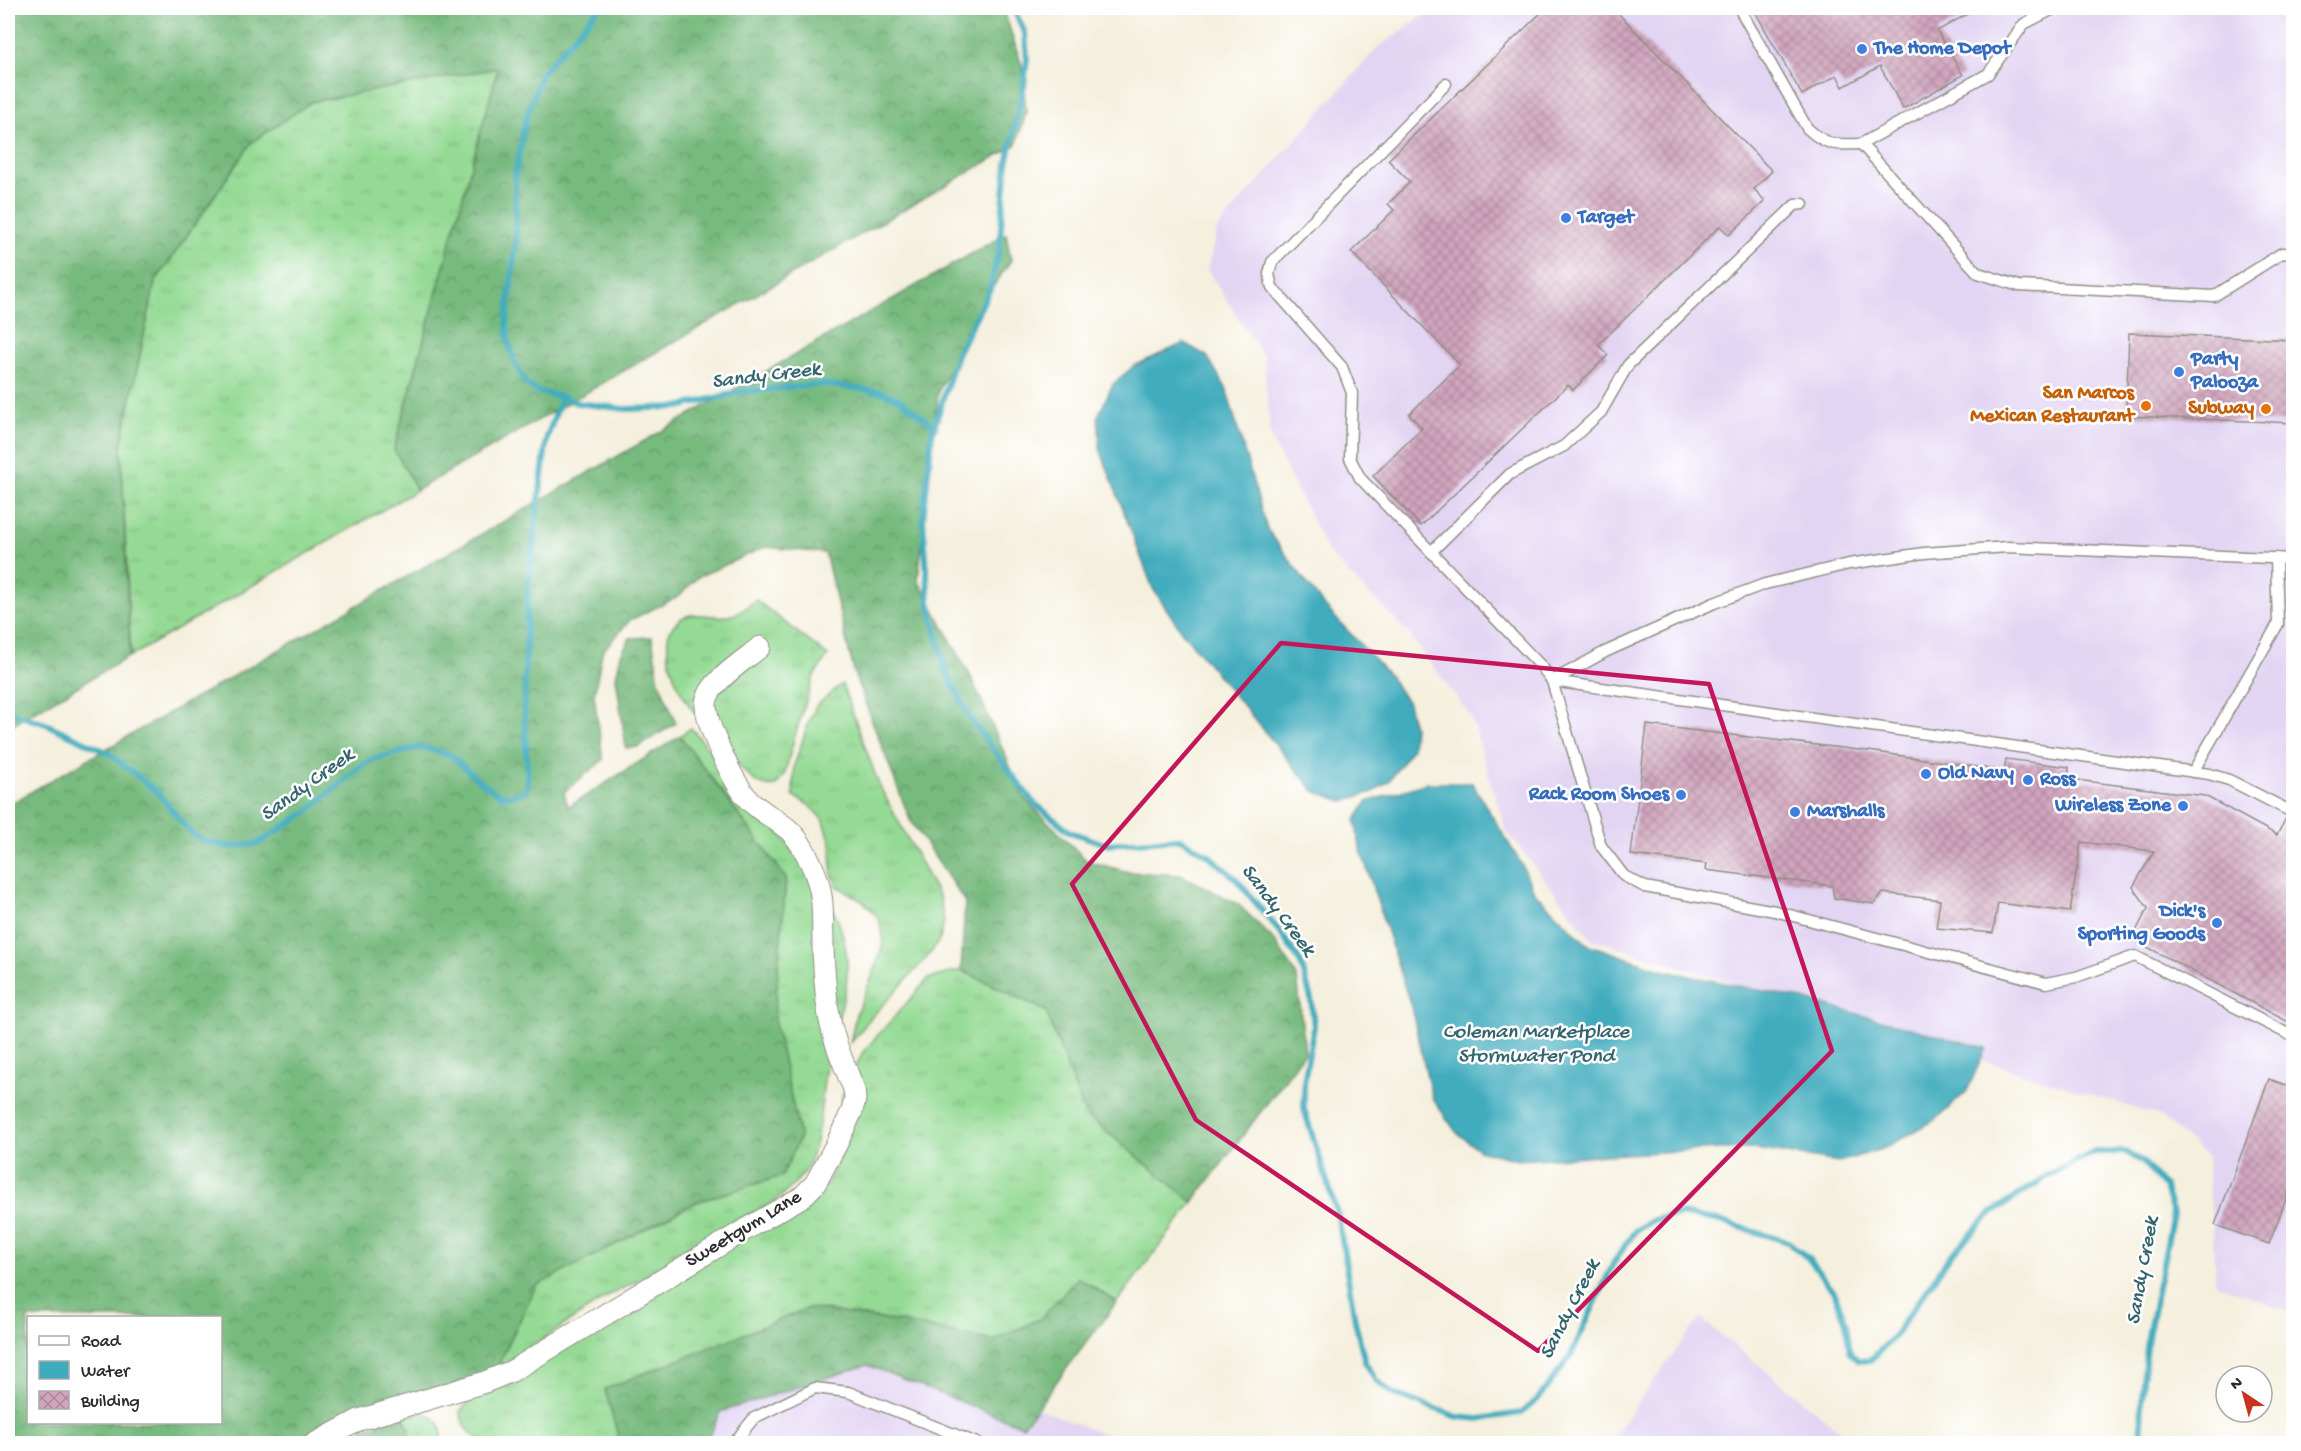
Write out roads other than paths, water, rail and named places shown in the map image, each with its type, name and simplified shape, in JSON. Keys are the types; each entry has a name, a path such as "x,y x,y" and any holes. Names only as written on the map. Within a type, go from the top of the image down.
{"street":[{"name":"Sweetgum Lane","path":"314,1443 359,1420 485,1382 512,1371 802,1197 815,1184 847,1122 855,1099 854,1089 831,1030 822,943 824,918 821,892 800,843 790,831 747,798 737,784 712,730 706,704 708,693 716,684 760,647"}],"lane":[{"path":"1739,8 1807,128 1820,140 1835,145 1861,144 1988,74 2024,24 2055,8"},
{"path":"1446,84 1272,262 1269,274 1272,287 1342,367 1352,393 1350,458 1360,478 1542,667 1552,681 1601,846 1624,876 1645,887 1775,911 2046,983 2076,977 2135,956 2294,1037"},
{"path":"1861,144 1978,273 2019,286 2214,296 2282,253 2294,254"},
{"path":"1431,552 1510,474 1564,446 1601,412 1628,365 1795,205 1803,204"},
{"path":"1552,681 1605,652 1714,603 1765,584 1849,564 1924,553 2008,547 2294,559"},
{"path":"2193,772 2278,624 2276,558"},
{"path":"1552,681 2193,772 2229,780 2294,813"},
{"path":"733,1443 754,1418 815,1388 848,1392 979,1443"}],"water":[{"path":"1184,343 1207,356 1226,388 1267,529 1321,602 1388,674 1408,703 1414,727 1412,749 1389,781 1373,792 1343,801 1314,791 1182,632 1153,589 1100,449 1098,416 1113,384 1134,366"},
{"name":"Coleman Marketplace Stormwater Pond","path":"1427,783 1472,783 1522,865 1534,892 1587,944 1666,971 1797,998 1986,1048 1967,1091 1937,1119 1885,1148 1839,1162 1756,1149 1517,1160 1479,1150 1456,1132 1432,1098 1411,1007 1360,847 1355,821 1367,802"}],"waterway":[{"path":"599,8 541,74 526,118 515,176 516,241 507,319 508,340 514,360 526,384 539,392 577,403 625,409 678,407 740,392 823,384 882,392 901,400 935,427"},
{"name":"Sandy Creek","path":"1013,8 1025,33 1027,59 1024,85 1007,164 999,248 990,289 957,354 932,434 923,519 929,602 945,669 969,717 1033,802 1070,832 1105,844 1180,839 1207,854 1236,879 1280,932 1301,963 1311,999 1314,1026 1304,1082 1304,1109 1338,1216 1355,1321 1365,1362 1376,1380 1392,1393 1458,1417 1479,1419 1521,1413 1537,1400 1570,1357 1614,1262 1635,1231 1653,1220 1680,1214 1716,1220 1788,1242 1808,1258 1834,1292 1846,1323 1850,1353 1858,1360 1869,1361 1892,1339 1950,1256 1990,1214 2052,1173 2095,1152 2126,1152 2144,1163 2165,1188 2173,1214 2149,1331 2143,1380 2140,1444"},
{"name":"Sandy Creek","path":"8,712 46,724 109,753 158,793 192,834 206,842 232,847 259,843 308,811 361,766 373,759 421,747 451,755 479,781 500,795 511,796 525,791 528,786 524,706 528,584 547,437 562,397"}],"place":[{"name":"The Home Depot","path":"1862,49"},
{"name":"Target","path":"1566,218"},
{"name":"Party Palooza","path":"2179,372"},
{"name":"San Marcos Mexican Restaurant","path":"2146,406"},
{"name":"Subway","path":"2266,409"},
{"name":"Old Navy","path":"1926,774"},
{"name":"Ross","path":"2028,780"},
{"name":"Rack Room Shoes","path":"1681,795"},
{"name":"Wireless Zone","path":"2183,806"},
{"name":"Marshalls","path":"1795,812"},
{"name":"Dick's Sporting Goods","path":"2217,923"}]}
